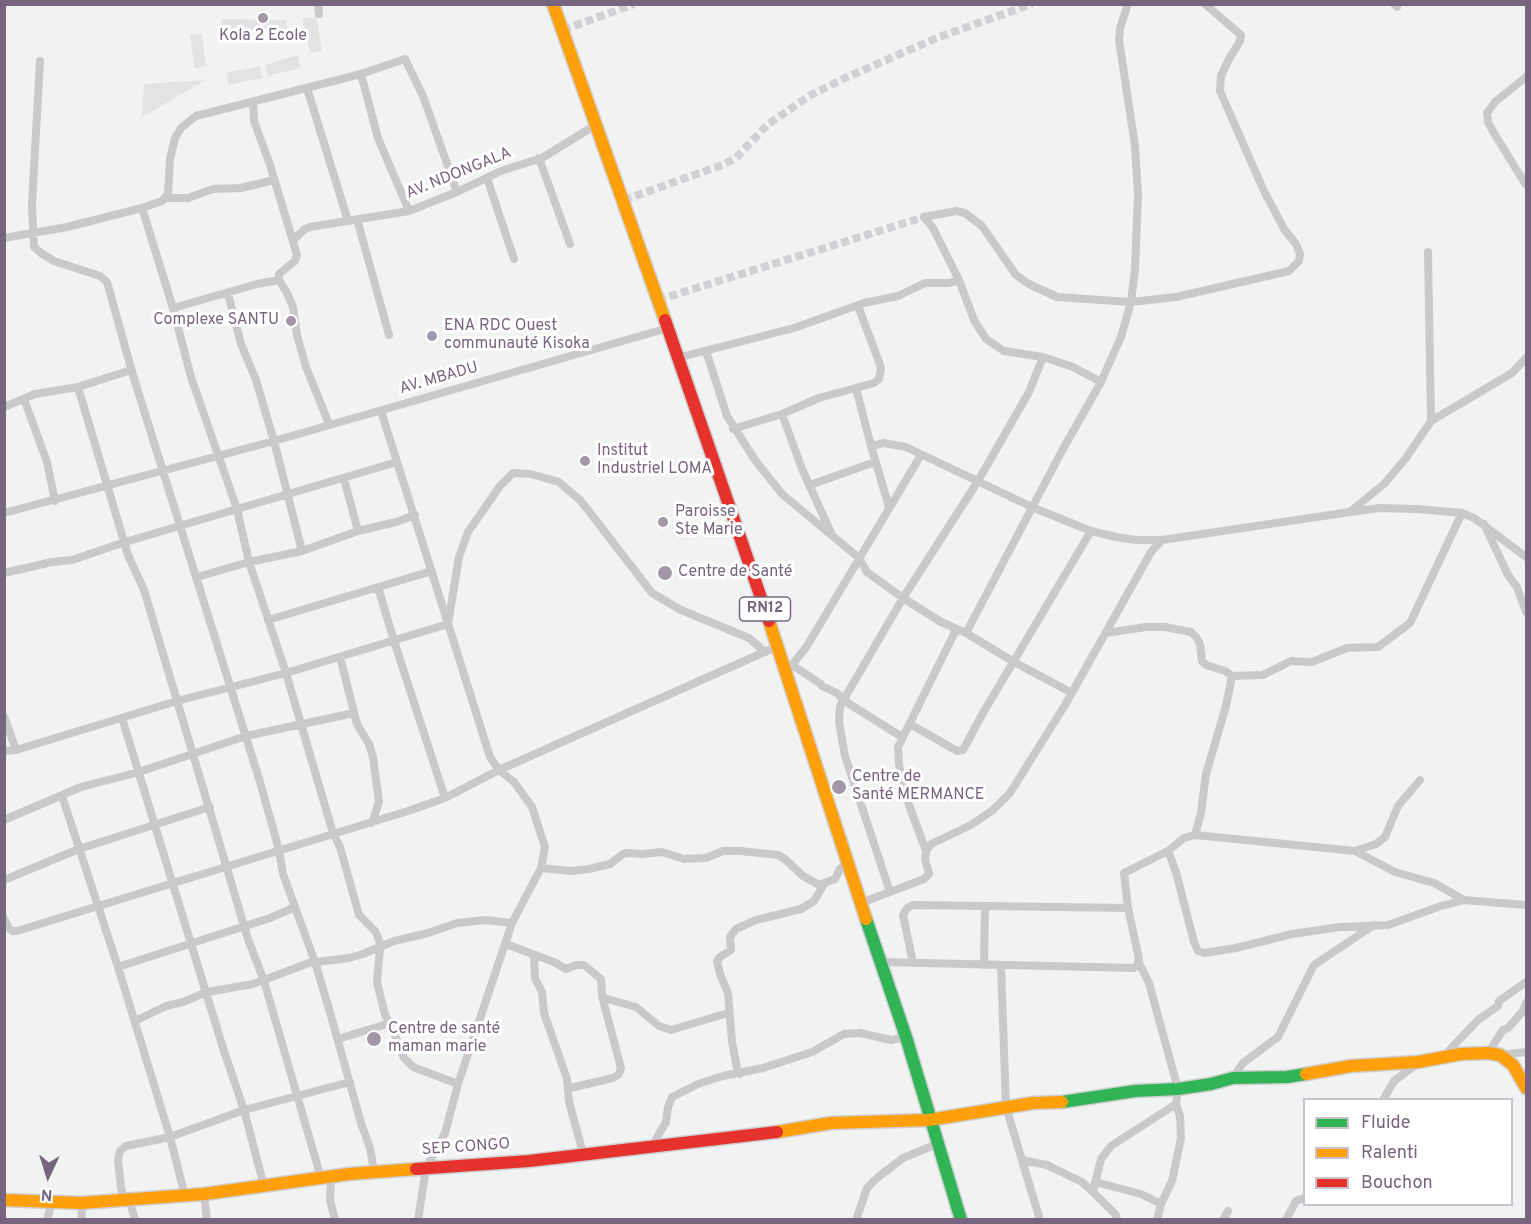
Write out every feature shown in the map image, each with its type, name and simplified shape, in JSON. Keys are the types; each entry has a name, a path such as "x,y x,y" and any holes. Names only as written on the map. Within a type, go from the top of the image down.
{"street":[{"name":"RN12","path":"553,4 597,124 778,646 788,665 848,863 906,1037 960,1219"},
{"path":"966,633 1101,382 1121,337 1131,302 1138,195 1135,146 1119,40 1120,28 1128,4"},
{"path":"1101,382 1073,367 1043,357 1004,351 986,339 974,320 959,280 933,228 924,217 957,211 970,216 982,226 1016,275 1029,284 1058,297 1131,302 1176,297 1280,275 1289,271 1299,261 1300,254 1284,230 1263,189 1221,99 1219,87 1221,76 1241,35 1205,4"},
{"path":"166,198 169,190 173,147 181,128 196,116 361,74 405,59 423,96 457,192"},
{"path":"40,61 33,174 34,247 54,261 94,273 107,282 132,372 246,736 279,850 283,874 315,962 370,1148 374,1171"},
{"path":"361,74 378,138 409,211"},
{"path":"1527,77 1495,102 1487,113 1488,122 1494,133 1527,185"},
{"path":"307,88 389,334"},
{"path":"253,103 254,121 264,145 293,240 296,259 279,274 279,280 292,307 306,367 329,424"},
{"name":"AV. NDONGALA","path":"293,240 305,229 409,211 539,158 597,124"},
{"path":"539,158 570,244"},
{"path":"487,178 514,259"},
{"path":"4,238 54,230 142,208 166,198 188,198 213,189 241,188 274,180"},
{"path":"142,208 173,308 191,377 237,509 249,562 286,673 359,915 375,931 380,947 377,982 385,1015 404,1058 413,1067 458,1083"},
{"path":"1428,252 1431,421"},
{"path":"173,308 279,280"},
{"path":"677,358 794,328 858,306 898,296 925,283 949,283 959,280"},
{"path":"228,294 241,344 256,380 274,441 302,551"},
{"path":"734,429 782,414 819,398 874,383 879,379 881,369 858,306"},
{"name":"AV. MBADU","path":"4,513 274,441 668,328"},
{"path":"706,351 726,416 782,494 859,558 867,572 903,598 941,622 966,633 1072,693"},
{"path":"890,892 845,756 838,711 903,598 978,481 1029,392 1043,357"},
{"path":"1350,512 1384,484 1406,458 1431,421 1512,373 1527,358"},
{"path":"4,407 35,394 78,387 128,371 132,372"},
{"path":"78,387 131,564 144,590 248,939 264,981 296,1095 326,1177 335,1220"},
{"path":"856,388 889,507"},
{"path":"24,399 47,462 55,501"},
{"path":"381,411 490,757 499,770 514,782 532,807 545,847 541,868 512,923 458,1083 445,1133 426,1168 420,1217"},
{"path":"782,414 833,537"},
{"path":"871,446 884,443 906,447 1034,508 1091,531 1136,540 1162,540 1388,508 1462,513 1484,524 1527,557"},
{"path":"902,737 843,700 837,693 788,665 807,646 921,455"},
{"path":"4,573 72,560 180,525 397,462"},
{"path":"810,485 875,462"},
{"path":"448,624 459,557 468,532 508,477 521,472 559,482 571,491 652,593 681,610 749,638 765,652"},
{"path":"344,479 357,531"},
{"path":"1107,633 1146,627 1191,632 1200,644 1202,661 1232,676 1263,675 1291,661 1312,662 1347,648 1378,647 1410,623 1462,513"},
{"path":"197,578 249,562 302,551 357,531 415,515"},
{"path":"1484,524 1508,575 1517,587 1527,612"},
{"path":"910,724 962,752 1091,531"},
{"path":"926,851 931,844 971,825 993,810 1010,793 1072,693 1151,552 1162,540"},
{"path":"268,620 432,571"},
{"path":"378,587 446,798"},
{"path":"4,751 16,750 177,701 286,673 448,624"},
{"path":"861,903 928,876 930,872 926,851 909,805 899,765 898,747 956,630"},
{"path":"4,918 12,931 17,931 372,823 446,798 499,770 778,646"},
{"path":"340,657 357,724 369,744 373,757 379,802 372,823"},
{"path":"1195,835 1201,813 1206,774 1226,706 1232,676"},
{"path":"4,820 81,788 194,755 246,736 354,713"},
{"path":"4,716 16,750"},
{"path":"122,718 244,1110 264,1186"},
{"path":"1157,1220 1161,1204 1172,1181 1181,1138 1180,1116 1176,1104 1178,1089 1149,983 1139,963 1128,908 1124,873 1168,851 1184,838 1195,835 1355,850 1376,844 1385,837 1398,806 1420,780"},
{"path":"62,796 135,1021 185,1196"},
{"path":"4,880 79,849 210,807"},
{"path":"1355,850 1395,872 1434,883 1464,900 1527,905"},
{"path":"541,868 571,871 589,869 610,864 627,853 662,852 684,859 706,858 723,852 740,851 777,855 803,876 819,885 835,879 840,869 848,863"},
{"path":"1168,851 1176,872 1194,942 1198,951 1204,953 1236,948 1292,934 1396,923 1464,900"},
{"path":"740,1074 734,1055 728,1013 728,993 717,961 731,950 732,933 741,926 809,905 824,884"},
{"path":"913,963 903,915 908,908 914,905 1128,908"},
{"path":"984,965 985,906"},
{"path":"118,967 270,918 295,907"},
{"path":"135,1021 166,1006 207,992 264,981 315,962 349,958 394,941 405,940 470,920 512,923"},
{"path":"1233,1078 1243,1063 1278,1037 1314,965 1374,925"},
{"path":"506,944 554,962 566,969 584,965 601,979 602,996 621,1068 619,1074 614,1078 570,1088"},
{"path":"534,956 535,978 542,992 546,1022 570,1088 569,1102 583,1153"},
{"path":"880,962 1123,969 1134,968 1139,963"},
{"path":"1001,965 1006,1107 1040,1220"},
{"path":"1442,1058 1478,1020 1498,1006 1499,1000 1527,982"},
{"path":"604,998 636,1007 659,1026 671,1030 728,1013"},
{"path":"1494,1054 1503,1030 1508,1028 1527,1003"},
{"path":"338,1039 390,1023"},
{"path":"652,1146 666,1122 672,1097 698,1084 812,1052 844,1034 860,1033 891,1040 906,1037"},
{"path":"1494,1054 1527,1052"},
{"path":"1494,1054 1513,1065 1527,1088"},
{"name":"SEP CONGO","path":"4,1200 81,1203 185,1196 374,1171 529,1161 583,1153 744,1137 831,1124 929,1120 1033,1103 1100,1098 1135,1091 1178,1089 1233,1078 1287,1077 1351,1066 1494,1054"},
{"path":"1384,1098 1394,1081 1418,1062"},
{"path":"135,1220 129,1199 123,1194 121,1188 118,1160 120,1151 134,1143 170,1137 244,1110 350,1082"},
{"path":"1094,1187 1101,1159 1111,1146 1176,1104"},
{"path":"856,1220 867,1188 877,1178 903,1158 937,1144"},
{"path":"1022,1160 1047,1165 1094,1187 1135,1192 1161,1204"},
{"path":"1094,1187 1118,1218"},
{"path":"204,1194 207,1220"},
{"path":"1286,1220 1296,1201 1303,1199"},
{"path":"47,1220 52,1202"},
{"path":"81,1203 82,1220"},
{"path":"1223,1220 1228,1211"}],"shaded area":[{"path":"316,17 322,51 310,53 302,19"},
{"path":"221,19 287,20 287,31 221,30"},
{"path":"202,34 206,66 195,69 190,35"},
{"path":"298,55 300,68 268,76 265,65"},
{"path":"260,66 262,78 229,85 226,73"},
{"path":"206,80 142,117 144,84"}],"tunnel":[{"path":"563,30 634,4"},
{"path":"624,200 736,158 767,125 809,96 845,78 939,37 1032,4"},
{"path":"658,300 924,217"}],"traffic: fast":[{"path":"866,919 906,1037 961,1220"},
{"path":"1062,1102 1135,1091 1178,1089 1233,1078 1287,1077 1306,1074"}],"traffic: slow":[{"path":"553,4 665,320"},
{"path":"769,621 866,919"},
{"path":"1306,1074 1351,1066 1418,1062 1461,1054 1488,1053 1500,1055 1513,1065 1526,1088"},
{"path":"777,1132 831,1123 929,1120 1033,1103 1062,1102"},
{"path":"4,1200 81,1203 204,1194 349,1174 416,1169"}],"traffic: jam":[{"path":"665,320 769,621"},
{"path":"416,1169 529,1161 777,1132"}],"place":[{"name":"Kola 2 Ecole","path":"263,18"},
{"name":"Complexe SANTU","path":"291,321"},
{"name":"ENA RDC Ouest communauté Kisoka","path":"432,336"},
{"name":"Institut Industriel LOMA","path":"585,461"},
{"name":"Paroisse Ste Marie","path":"663,522"},
{"name":"Centre de Santé","path":"665,573"},
{"name":"Centre de Santé MERMANCE","path":"839,787"},
{"name":"Centre de santé maman marie","path":"374,1039"}]}
